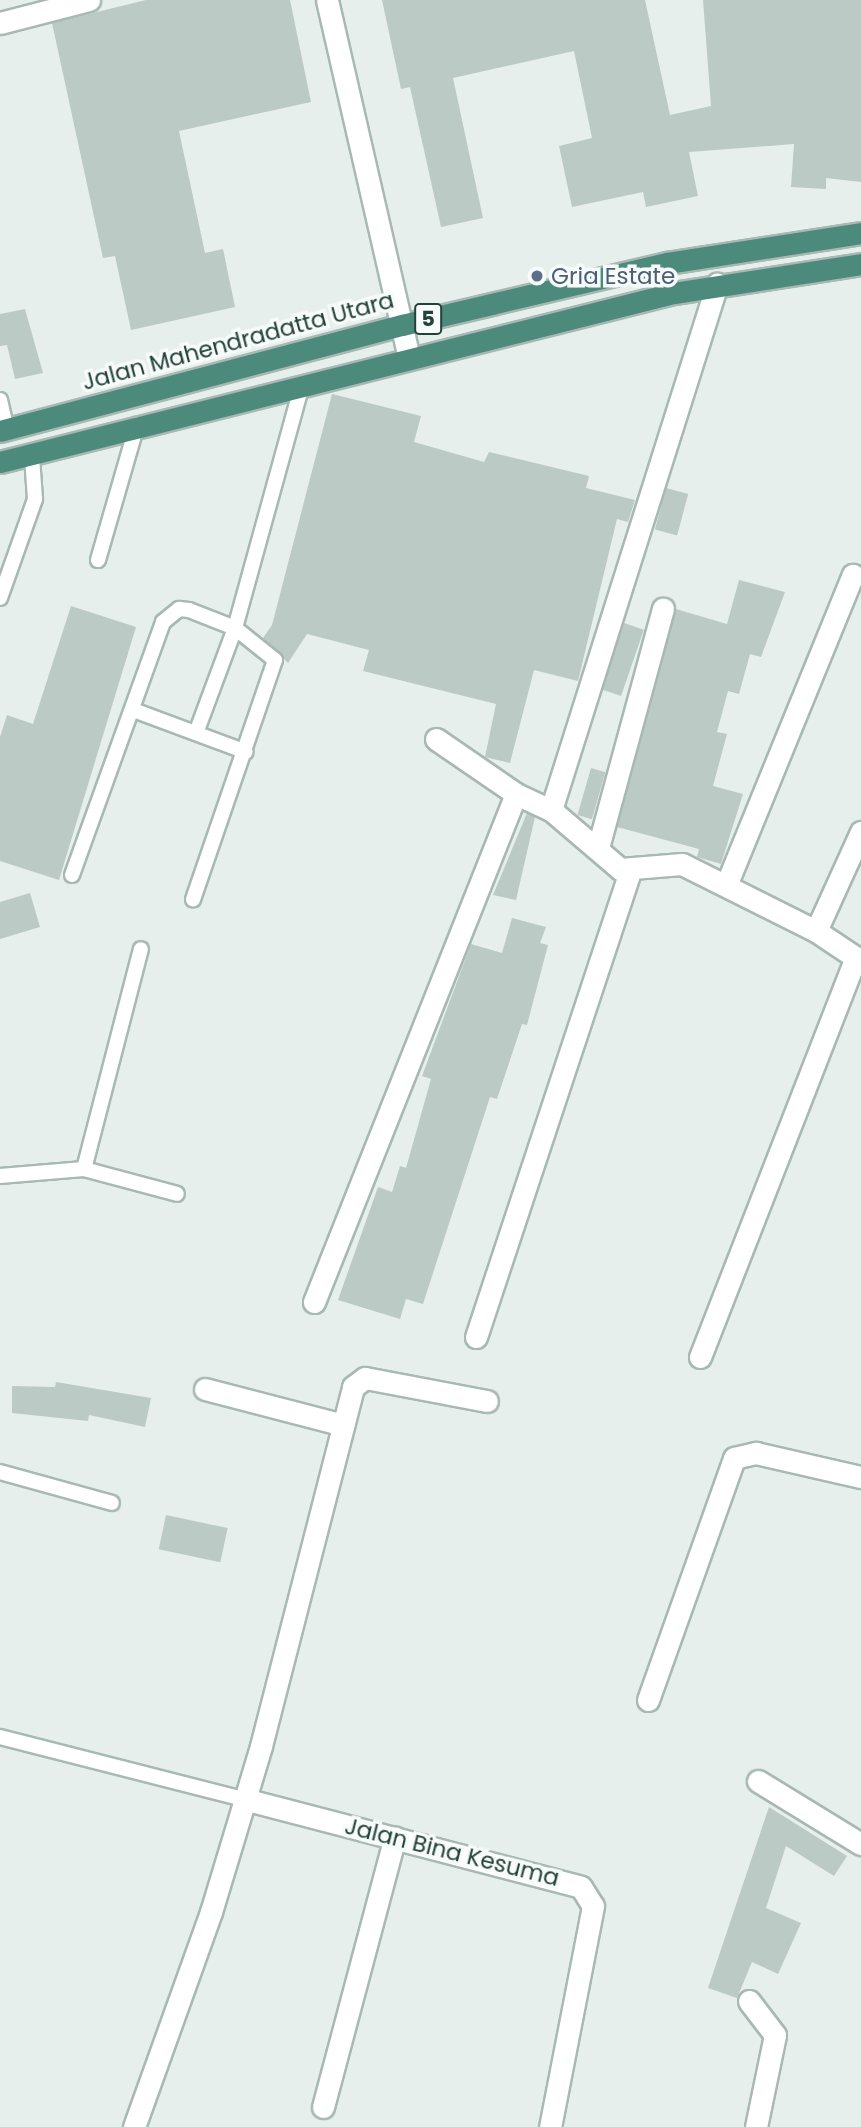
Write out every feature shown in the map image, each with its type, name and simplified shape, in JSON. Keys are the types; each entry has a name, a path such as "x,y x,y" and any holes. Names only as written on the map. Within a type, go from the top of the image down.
{"highway":[{"name":"Jalan Mahendradatta Utara","path":"3,430 402,325 727,250 861,233"},
{"name":"5","path":"0,462 32,457 137,425 302,385 408,355 717,284 861,264"}],"street":[{"path":"0,23 89,0"},
{"path":"327,0 408,355"},
{"path":"551,810 717,284"},
{"path":"727,883 853,575"},
{"path":"599,844 663,609"},
{"path":"436,739 516,794 551,810 599,844 629,871 682,864 727,883 816,931 858,959 701,1357"},
{"path":"314,1302 516,794"},
{"path":"816,931 861,832"},
{"path":"476,1337 629,871"},
{"path":"134,2127 244,1799 353,1387 365,1378 486,1401"},
{"path":"205,1389 343,1425"},
{"path":"648,1700 734,1458 756,1452 861,1477"},
{"path":"758,1780 861,1844"},
{"name":"Jalan Bina Kesuma","path":"244,1799 556,1878 588,1895 590,1927 551,2127"},
{"path":"323,2107 395,1837"},
{"path":"750,2001 775,2035 756,2127"}],"lane":[{"path":"196,733 235,628 302,385"},
{"path":"0,400 3,430"},
{"path":"98,560 137,425"},
{"path":"0,598 36,499 32,457"},
{"path":"72,875 136,711 168,615 189,610 235,628 275,660 246,752 193,899"},
{"path":"136,711 246,752"},
{"path":"84,1169 141,949"},
{"path":"0,1176 84,1169 177,1194"},
{"path":"0,1472 113,1503"},
{"path":"0,1737 244,1799"}],"building":[{"path":"146,0 290,0 311,102 179,131 205,253 223,249 235,307 131,330 115,256 103,258 52,23"},
{"path":"382,0 645,0 670,115 711,106 703,0 861,0 861,182 826,178 826,189 791,187 794,144 689,152 698,196 646,207 643,192 572,207 559,146 592,138 574,51 453,78 483,218 441,227 410,87 401,89"},
{"path":"25,309 43,373 15,379 7,345 0,346 0,314"},
{"path":"332,394 421,416 414,442 484,462 489,452 589,476 586,488 635,500 628,522 617,519 578,681 534,670 510,763 485,757 496,704 363,671 369,650 307,634 288,663 263,638 272,625"},
{"path":"666,488 688,494 677,535 655,530"},
{"path":"739,580 785,592 761,657 750,654 739,694 728,691 717,732 727,734 713,786 743,794 721,864 697,857 699,849 617,827 676,609 727,624"},
{"path":"71,606 136,627 59,880 0,861 0,737 7,715 33,724"},
{"path":"624,623 644,630 621,696 601,689"},
{"path":"591,768 605,772 592,819 577,815"},
{"path":"527,813 535,817 516,900 493,895"},
{"path":"30,893 40,927 0,939 0,902"},
{"path":"512,918 546,927 540,943 548,945 527,1025 522,1024 497,1099 490,1097 423,1304 406,1299 400,1319 338,1300 378,1187 392,1192 400,1166 406,1168 431,1079 422,1076 471,944 502,953"},
{"path":"56,1382 151,1398 145,1427 89,1415 88,1421 12,1413 12,1386 55,1387"},
{"path":"166,1515 228,1528 220,1562 159,1549"},
{"path":"769,1807 847,1856 834,1876 786,1846 766,1908 801,1923 778,1974 752,1962 737,1998 708,1988"}],"place":[{"name":"Gria Estate","path":"537,276"}]}
